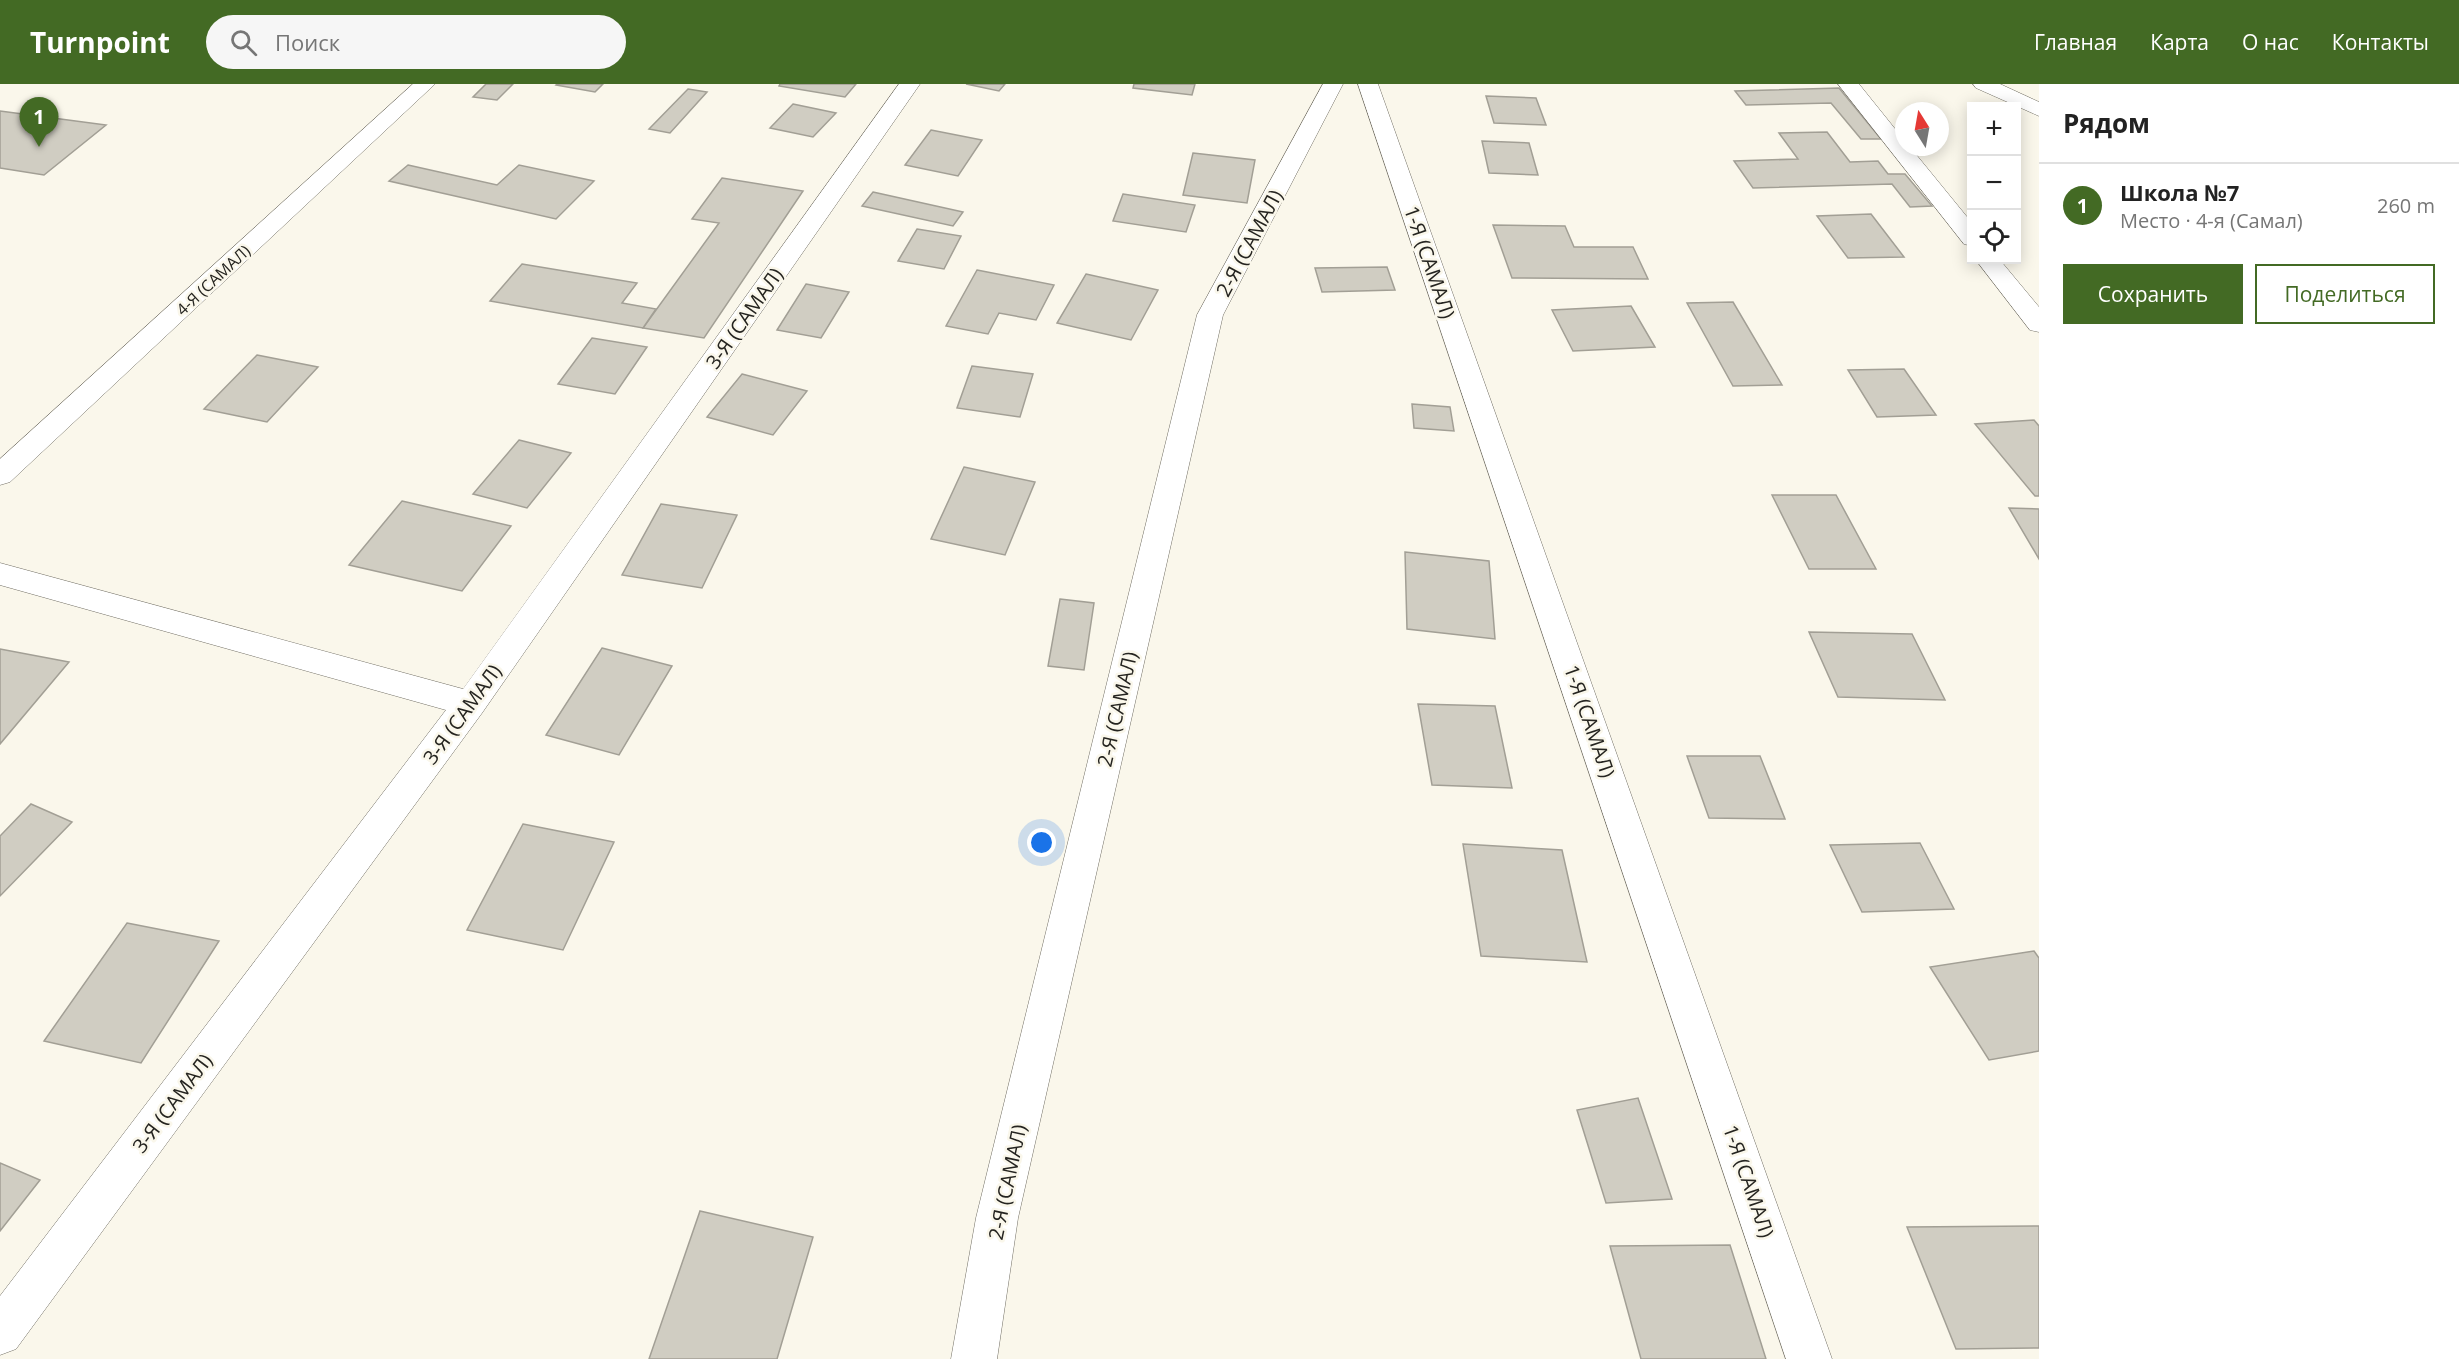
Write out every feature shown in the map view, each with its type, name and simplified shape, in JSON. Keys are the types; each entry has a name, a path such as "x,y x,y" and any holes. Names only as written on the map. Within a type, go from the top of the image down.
{"street":[{"name":"4-Я (САМАЛ)","path":"0,475 425,84"},
{"name":"3-Я (САМАЛ)","path":"0,1333 470,704 910,84"},
{"name":"2-Я (САМАЛ)","path":"974,1359 997,1218 1210,315 1333,84"},
{"name":"1-Я (САМАЛ)","path":"1368,84 1683,987 1809,1359"},
{"path":"1848,84 1967,234"},
{"path":"1983,84 2039,110"},
{"path":"1991,264 2039,324"},
{"path":"0,574 470,704"}],"building":[{"path":"486,84 513,84 497,100 473,97"},
{"path":"557,84 603,84 595,92"},
{"path":"780,84 856,84 845,97 779,86"},
{"path":"966,84 1005,84 999,91"},
{"path":"1134,84 1195,84 1192,95 1133,88"},
{"path":"1839,88 1881,139 1861,139 1831,103 1746,105 1735,91"},
{"path":"688,89 707,92 670,133 649,129"},
{"path":"1486,96 1536,98 1546,125 1494,123"},
{"path":"793,104 836,113 813,137 770,128"},
{"path":"0,111 106,125 44,175 0,168"},
{"path":"931,130 982,140 958,176 905,165"},
{"path":"1827,132 1850,162 1878,161 1888,174 1905,174 1932,206 1910,207 1892,184 1753,188 1734,161 1798,159 1779,133"},
{"path":"1482,141 1529,143 1538,175 1489,173"},
{"path":"1193,153 1255,160 1247,203 1183,195"},
{"path":"408,165 497,185 519,165 594,181 556,219 389,181"},
{"path":"722,178 803,191 704,338 643,328 719,223 692,219"},
{"path":"873,192 963,212 953,226 862,206"},
{"path":"1123,194 1195,205 1186,232 1113,221"},
{"path":"1871,214 1904,257 1848,258 1817,216"},
{"path":"1493,225 1565,226 1574,247 1633,247 1648,279 1512,278"},
{"path":"917,229 961,236 944,269 898,261"},
{"path":"522,264 637,283 622,303 656,309 643,328 490,301"},
{"path":"1387,267 1395,290 1322,292 1315,268"},
{"path":"977,270 1054,285 1036,320 999,313 988,334 946,326"},
{"path":"1086,274 1158,290 1131,340 1057,323"},
{"path":"806,284 849,292 821,338 777,330"},
{"path":"1733,302 1782,385 1733,386 1687,303"},
{"path":"1631,306 1655,347 1573,351 1552,310"},
{"path":"592,338 647,347 615,394 558,384"},
{"path":"257,355 318,367 267,422 204,409"},
{"path":"972,366 1033,374 1020,417 957,408"},
{"path":"1904,369 1936,415 1877,417 1848,370"},
{"path":"742,374 807,391 773,435 707,417"},
{"path":"1412,404 1450,407 1454,431 1414,428"},
{"path":"2034,420 2039,426 2039,496 2035,496 1975,424"},
{"path":"519,440 571,453 527,508 473,494"},
{"path":"964,467 1035,482 1005,555 931,539"},
{"path":"1772,495 1836,495 1876,569 1809,569"},
{"path":"402,501 511,526 462,591 349,565"},
{"path":"661,504 737,515 702,588 622,575"},
{"path":"2009,508 2039,509 2039,559"},
{"path":"1405,552 1489,561 1495,639 1407,629"},
{"path":"1060,599 1094,603 1084,670 1048,666"},
{"path":"1809,632 1912,634 1945,700 1838,697"},
{"path":"602,648 672,666 619,755 546,735"},
{"path":"0,649 69,662 0,744"},
{"path":"1418,704 1495,706 1512,788 1432,785"},
{"path":"1687,756 1760,756 1785,819 1709,818"},
{"path":"31,804 72,822 0,896 0,836"},
{"path":"523,824 614,842 563,950 467,930"},
{"path":"1920,843 1954,909 1862,912 1830,845"},
{"path":"1463,844 1562,850 1587,962 1481,956"},
{"path":"127,923 219,941 141,1063 44,1041"},
{"path":"2034,951 2039,958 2039,1051 1989,1060 1930,967"},
{"path":"1638,1098 1672,1199 1606,1203 1577,1110"},
{"path":"0,1163 40,1180 0,1231"},
{"path":"700,1211 813,1237 777,1359 649,1359"},
{"path":"2039,1226 2039,1348 1956,1349 1907,1227"},
{"path":"1730,1245 1766,1359 1641,1359 1610,1246"}],"place":[{"name":"Школа №7","path":"39,147"}]}
